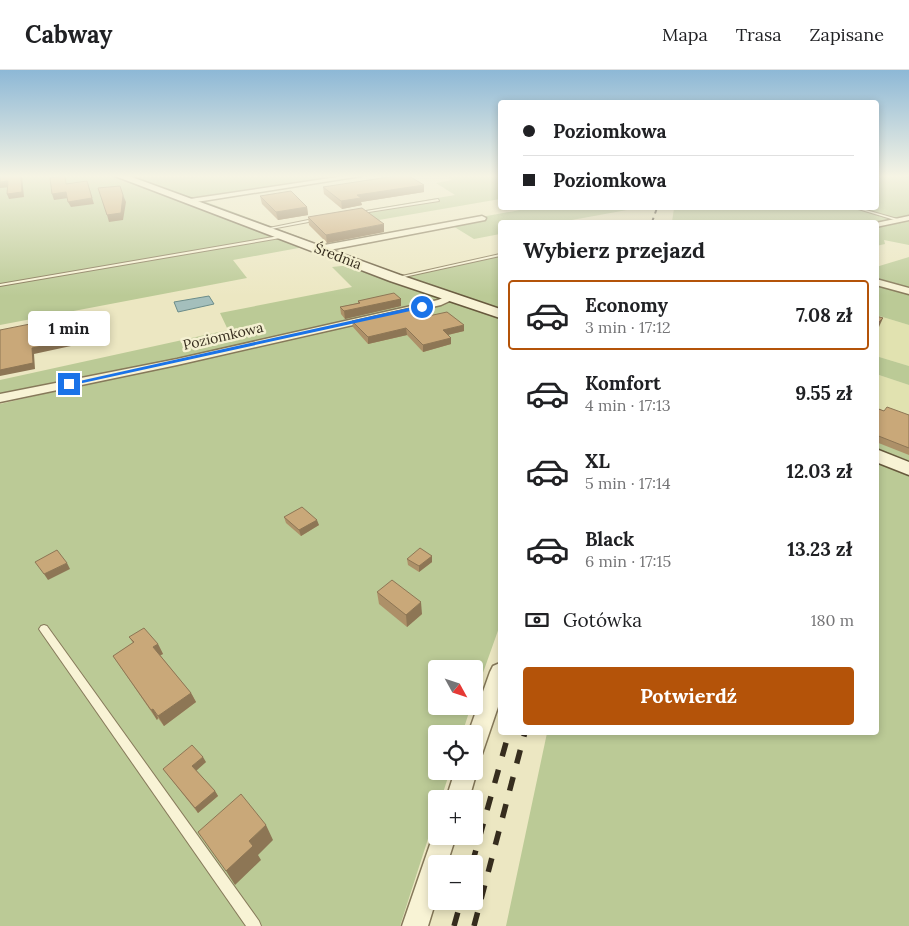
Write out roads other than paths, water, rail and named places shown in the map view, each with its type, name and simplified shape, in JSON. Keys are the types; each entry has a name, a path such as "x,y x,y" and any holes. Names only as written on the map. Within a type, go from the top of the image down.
{"street":[{"name":"Średnia","path":"229,216 395,278 498,313"},
{"path":"319,249 482,218"},
{"path":"879,225 909,218"},
{"path":"879,283 909,291"},
{"name":"Poziomkowa","path":"0,398 177,362 441,302 451,298"},
{"path":"879,457 909,469"},
{"path":"482,725 498,678"},
{"path":"415,926 441,845"}],"lane":[{"path":"885,216 899,220"},
{"path":"266,229 328,218"},
{"path":"0,285 285,236"},
{"path":"395,278 498,255"},
{"path":"44,629 254,926"}],"water":[{"path":"209,296 214,304 178,312 174,302"}],"railway":[{"path":"653,220 654,216"},
{"path":"475,855 508,735"},
{"path":"474,926 524,735"},
{"path":"454,926 458,910"}]}
